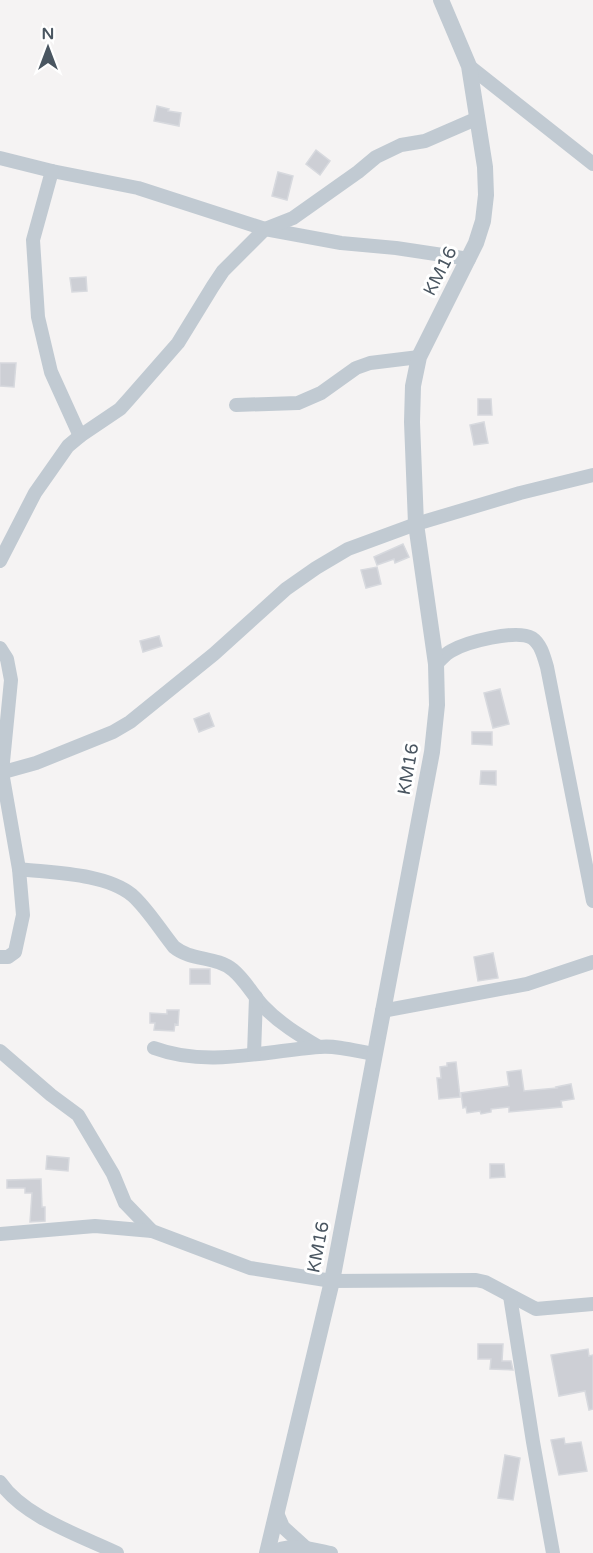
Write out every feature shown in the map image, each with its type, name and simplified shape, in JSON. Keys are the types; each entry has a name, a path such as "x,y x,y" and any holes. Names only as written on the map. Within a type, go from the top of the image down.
{"street":[{"name":"KM16","path":"269,1553 332,1281 432,752 437,705 436,663 416,524 413,386 419,357 469,259 483,221 486,195 485,167 469,66 441,0"},
{"path":"469,66 593,164"},
{"path":"0,561 35,493 68,446 120,409 178,343 223,272 265,229 293,218 376,157 400,145 424,141 478,118"},
{"path":"0,158 138,188 265,229 341,243 396,248 469,259"},
{"path":"52,171 33,240 38,317 51,372 80,436"},
{"path":"236,405 297,403 321,393 356,368 370,363 419,357"},
{"path":"1,772 36,763 113,732 130,722 214,654 286,589 348,549 416,524 520,493 593,475"},
{"path":"436,663 451,651 507,635 531,638 541,649 547,667 593,901"},
{"path":"0,648 9,665 11,680 1,772 19,869 23,915 15,952 8,957 0,957"},
{"path":"19,869 80,877 113,884 124,890 134,897 174,946 187,956 224,964 233,970 273,1016 320,1047"},
{"path":"382,1011 527,984 593,962"},
{"path":"254,1054 256,997"},
{"path":"154,1048 171,1054 199,1058 224,1058 320,1047 374,1054"},
{"path":"0,1051 78,1115 113,1174 125,1203 152,1231"},
{"path":"0,1234 95,1227 152,1231 250,1268 332,1281 476,1280 536,1309 593,1304"},
{"path":"510,1296 553,1553"},
{"path":"0,1484 18,1503 31,1512 117,1553"},
{"path":"278,1513 283,1527 305,1547"},
{"path":"269,1553 286,1547 305,1547 331,1553"}],"building":[{"path":"157,106 181,113 179,126 154,121"},
{"path":"316,150 330,161 320,175 306,164"},
{"path":"278,172 293,176 287,200 272,196"},
{"path":"86,277 87,291 72,292 70,278"},
{"path":"0,363 16,363 14,387 0,386"},
{"path":"478,399 491,399 492,415 478,415"},
{"path":"484,422 488,443 474,445 470,425"},
{"path":"403,544 409,557 395,563 394,559 377,565 374,557"},
{"path":"377,567 381,584 366,588 361,570"},
{"path":"159,636 162,646 143,652 140,641"},
{"path":"500,689 509,724 493,728 484,693"},
{"path":"209,713 214,726 199,732 194,719"},
{"path":"472,732 492,732 492,745 472,744"},
{"path":"481,771 496,771 496,785 480,784"},
{"path":"493,953 498,978 478,981 474,957"},
{"path":"190,969 210,969 210,984 190,984"},
{"path":"167,1010 179,1010 178,1025 175,1024 174,1031 154,1030 155,1023 150,1023 150,1013 167,1014"},
{"path":"456,1062 460,1097 439,1099 437,1078 441,1078 440,1067"},
{"path":"521,1070 524,1091 557,1088 571,1084 574,1099 561,1101 562,1107 509,1112 509,1107 491,1109 491,1112 481,1114 480,1111 467,1113 466,1107 463,1108 461,1093 509,1086 507,1072"},
{"path":"47,1156 69,1158 68,1171 46,1169"},
{"path":"490,1164 504,1164 505,1177 490,1178"},
{"path":"41,1179 45,1221 30,1222 32,1193 25,1193 25,1188 7,1188 7,1180"},
{"path":"478,1344 503,1344 502,1361 511,1361 513,1370 490,1369 491,1359 478,1359"},
{"path":"588,1349 589,1356 593,1355 593,1409 589,1410 585,1391 559,1396 551,1355"},
{"path":"564,1438 565,1444 581,1442 587,1471 559,1475 551,1440"},
{"path":"505,1455 520,1458 513,1500 498,1498"}]}
